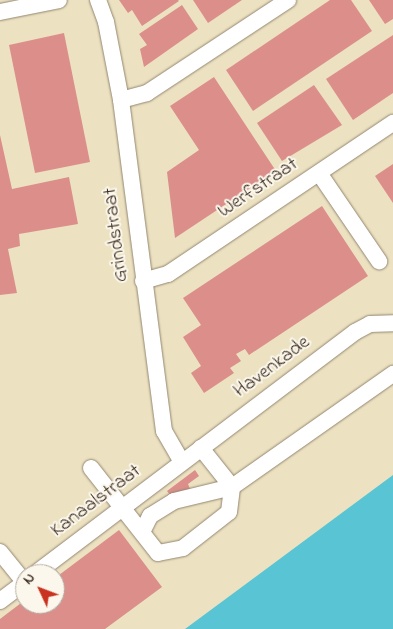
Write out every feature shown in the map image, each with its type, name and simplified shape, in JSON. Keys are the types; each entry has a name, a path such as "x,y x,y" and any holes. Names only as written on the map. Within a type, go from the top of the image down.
{"street":[{"path":"0,12 58,0"},
{"name":"Grindstraat","path":"98,0 106,22 121,100 143,282 164,431 182,462"},
{"path":"121,100 147,93 288,0"},
{"name":"Werfstraat","path":"143,282 168,274 393,123"},
{"path":"320,173 379,261"},
{"name":"Havenkade","path":"182,462 354,332 370,324 393,323"},
{"path":"142,532 150,516 174,501 232,487 393,374"},
{"path":"91,468 158,553 183,548 229,512 232,487 201,448"},
{"name":"Kanaalstraat","path":"48,564 182,462"},
{"path":"0,552 15,566"},
{"name":"Kanaalstraat","path":"0,601 15,589"}],"water":[{"path":"393,475 393,629 185,629"}],"building":[{"path":"119,0 179,1 142,26 132,10 128,13"},
{"path":"193,0 242,0 208,23"},
{"path":"330,0 351,0 372,31 253,111 226,70"},
{"path":"369,0 393,0 393,19 385,24"},
{"path":"182,5 198,29 144,67 140,49 147,45 139,34"},
{"path":"64,33 90,162 35,173 9,45"},
{"path":"393,35 393,93 353,120 326,79"},
{"path":"214,77 276,171 175,238 167,172 199,150 170,106"},
{"path":"314,85 342,125 282,161 257,123"},
{"path":"0,135 12,189 69,177 78,224 19,234 20,246 8,249 17,293 0,295"},
{"path":"393,164 393,203 375,176"},
{"path":"322,206 368,276 249,355 245,349 236,354 241,361 230,368 234,373 204,393 191,373 201,366 183,337 201,325 183,298"},
{"path":"195,470 199,476 188,484 190,489 171,496 167,491"},
{"path":"119,530 162,587 105,629 0,629 0,619 15,608 15,614 65,614 65,570"}]}
